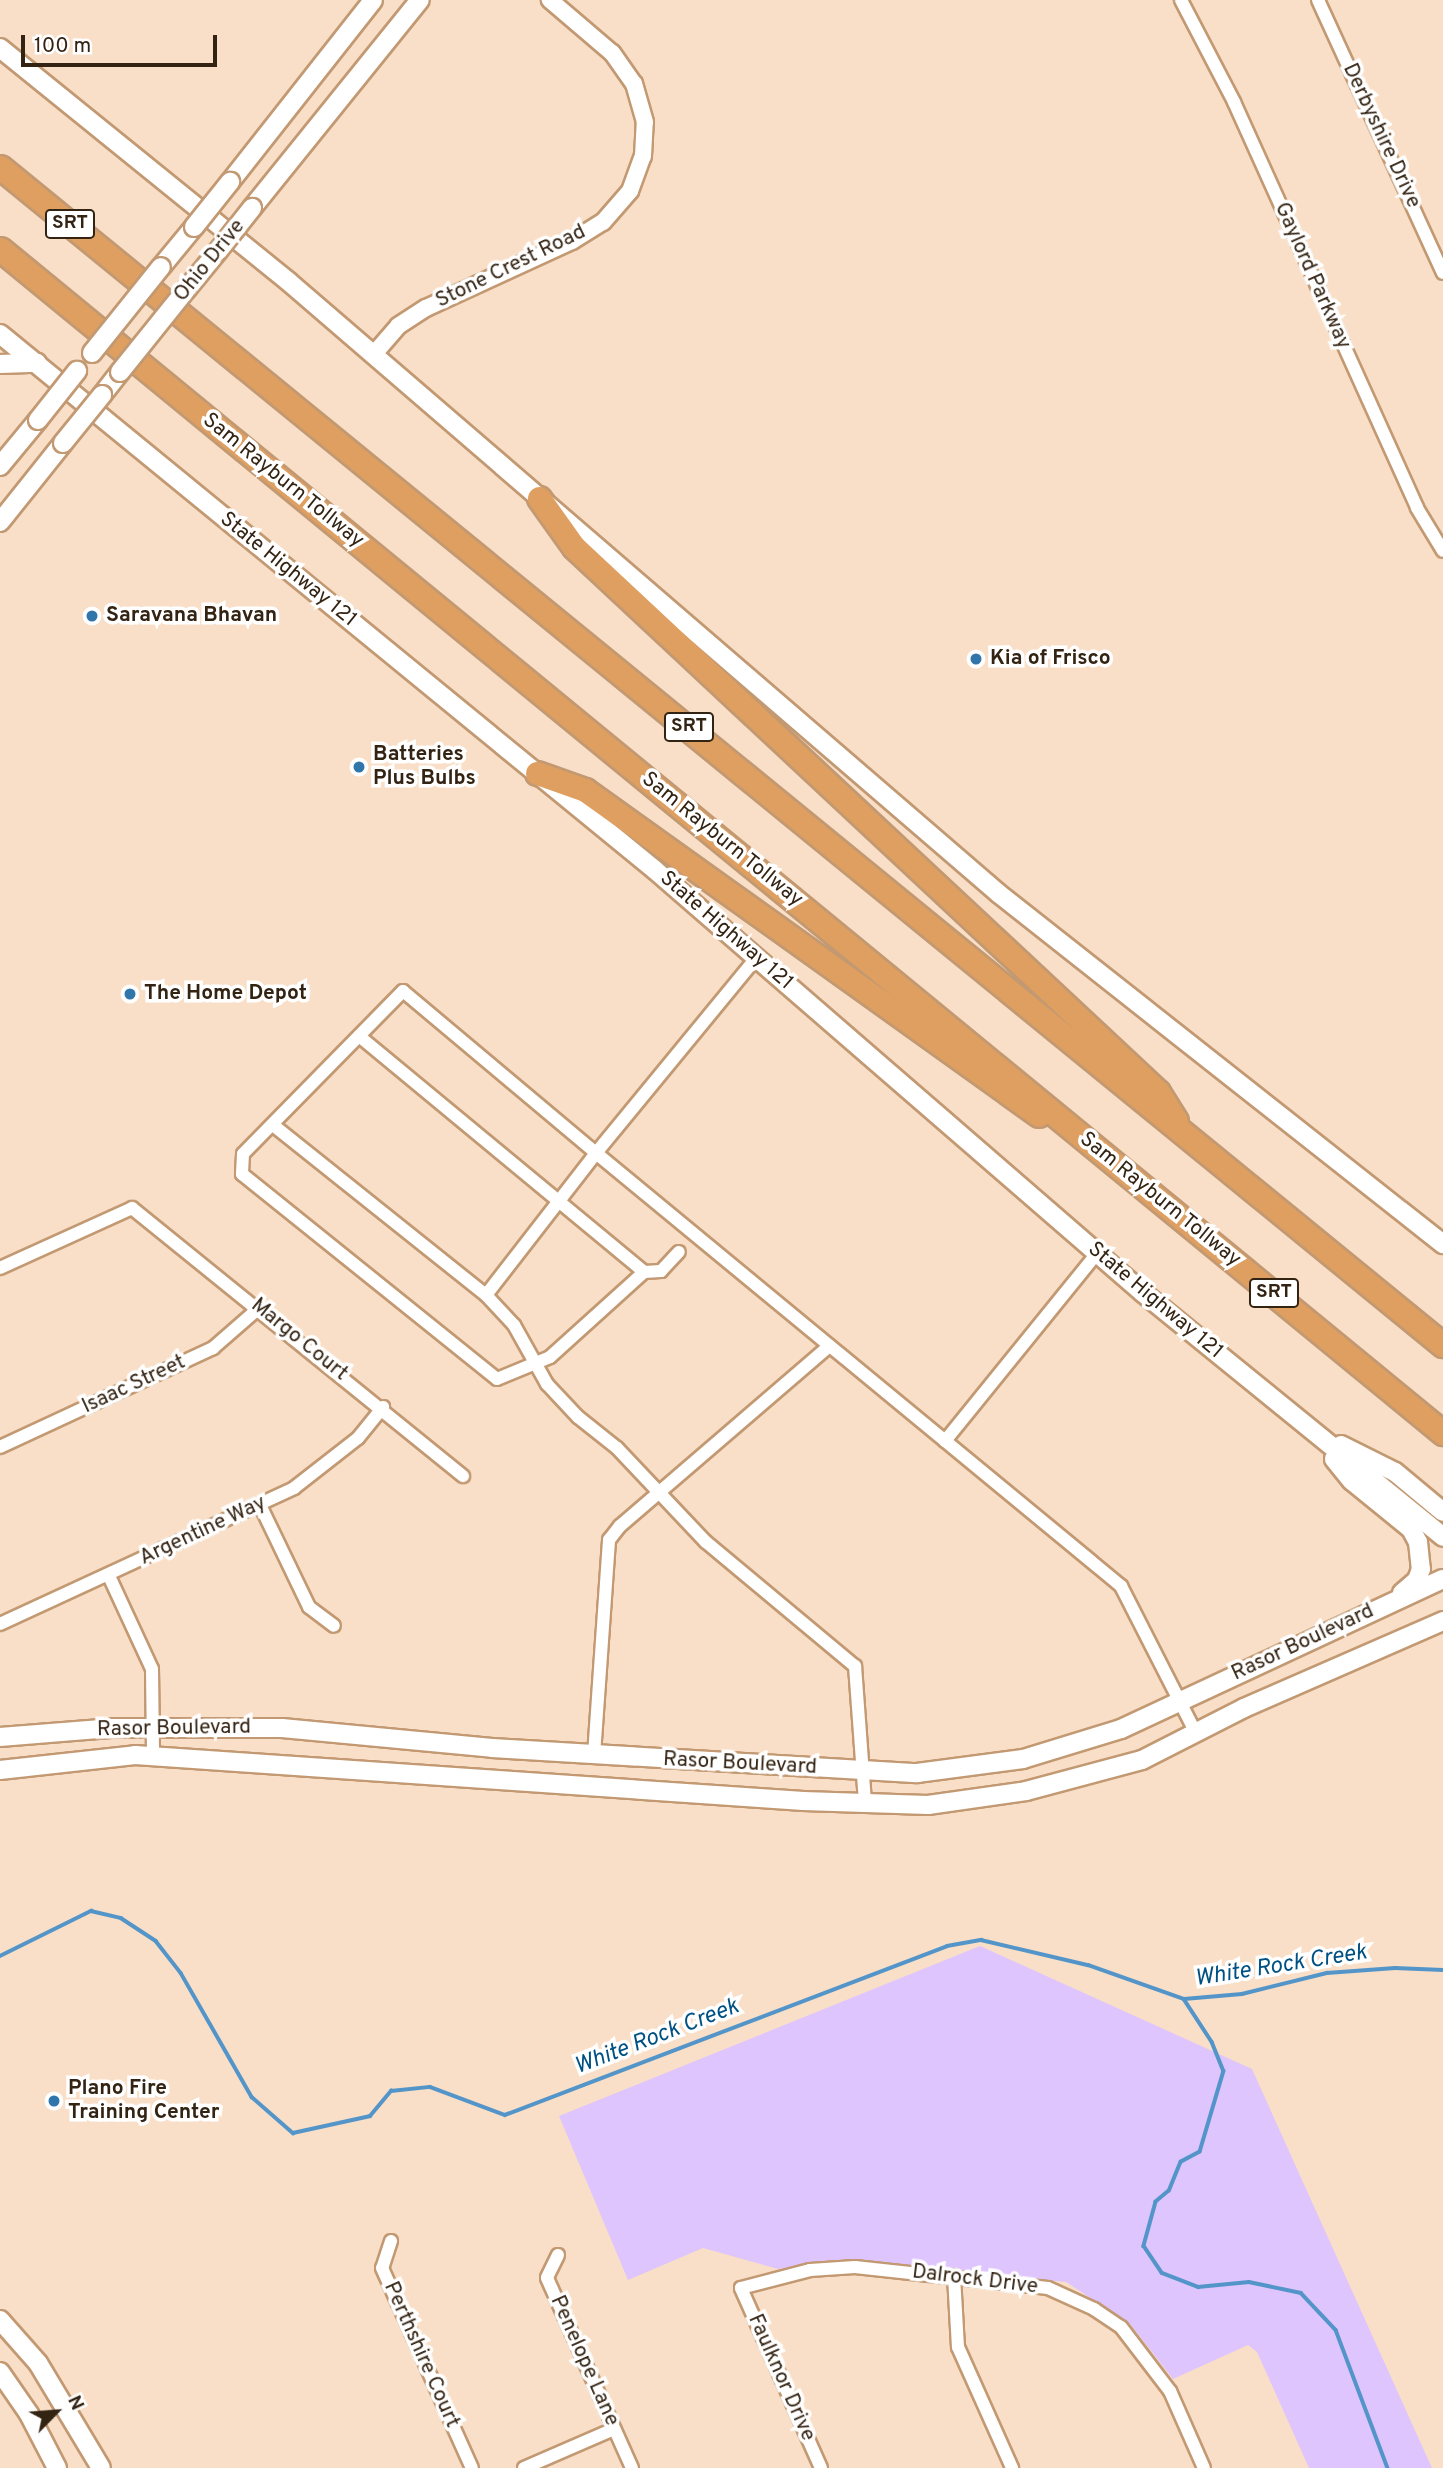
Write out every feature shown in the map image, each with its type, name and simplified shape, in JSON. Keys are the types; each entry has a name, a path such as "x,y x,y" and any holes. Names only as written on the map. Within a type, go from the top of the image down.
{"highway":[{"name":"SRT","path":"0,167 987,970 1187,1139 1443,1345"},
{"name":"Sam Rayburn Tollway","path":"0,249 1443,1433"},
{"path":"539,498 573,547 1158,1092 1187,1139"},
{"path":"537,773 585,790 1007,1096 1104,1154"}],"main road":[{"name":"Ohio Drive","path":"0,466 373,0"},
{"name":"Ohio Drive","path":"0,522 420,0"},
{"path":"0,48 374,355 998,893 1443,1244"},
{"name":"State Highway 121","path":"0,334 537,773 757,957 1097,1253 1443,1537"},
{"path":"0,365 37,363"},
{"path":"1312,1431 1395,1472 1443,1512"},
{"path":"1312,1431 1352,1481 1411,1529 1418,1542 1422,1556 1417,1580 1386,1604"},
{"name":"Rasor Boulevard","path":"0,1737 153,1728 282,1728 594,1755 917,1773 1023,1759 1121,1728 1443,1579"},
{"name":"Rasor Boulevard","path":"0,1770 153,1757 928,1805 1026,1791 1142,1760 1443,1621"},
{"path":"0,2320 38,2363 101,2468"},
{"path":"0,2372 29,2414 57,2468"}],"street":[{"name":"Stone Crest Road","path":"374,355 398,326 426,308 572,241 603,222 630,191 643,156 645,122 634,84 612,53 550,0"},
{"name":"Gaylord Parkway","path":"1181,0 1234,102 1417,508 1443,551"},
{"name":"Derbyshire Drive","path":"1318,0 1442,268"},
{"path":"486,1295 559,1199 757,957"},
{"path":"679,1252 661,1271 644,1272 550,1357 496,1379 242,1174 243,1154 402,991 1121,1586 1196,1733"},
{"path":"359,1036 644,1272"},
{"path":"273,1125 486,1295 514,1325 533,1363 578,1417 617,1448 706,1542 855,1666 865,1803"},
{"name":"Margo Court","path":"0,1268 132,1208 383,1407 463,1476"},
{"path":"944,1441 1097,1253"},
{"name":"Isaac Street","path":"0,1447 213,1348 259,1308"},
{"path":"594,1755 609,1540 829,1346"},
{"name":"Argentine Way","path":"0,1624 260,1505 316,1475 358,1438 383,1407"},
{"path":"260,1505 309,1607 334,1626"},
{"path":"109,1576 152,1669 153,1757"},
{"name":"Perthshire Court","path":"391,2241 382,2268 472,2468"},
{"name":"Penelope Lane","path":"558,2255 547,2278 632,2468"},
{"name":"Dalrock Drive","path":"741,2288 810,2270 855,2267 1048,2288 1094,2309 1121,2327 1170,2391 1204,2468"},
{"path":"954,2276 958,2347 1012,2468"},
{"name":"Faulknor Drive","path":"741,2288 821,2468"},
{"path":"524,2468 614,2429"}],"shaded area":[{"path":"980,1946 1252,2069 1432,2468 1309,2468 1257,2352 1248,2345 1173,2379 1130,2324 1066,2282 837,2260 778,2269 703,2248 628,2280 559,2116"}],"waterway":[{"name":"White Rock Creek","path":"0,1956 91,1911 121,1918 156,1941 181,1973 252,2097 293,2133 370,2116 391,2091 430,2087 505,2115 947,1946 981,1940 1088,1965 1184,1999 1242,1994 1327,1973 1395,1968 1443,1970"},
{"path":"1184,1999 1212,2042 1224,2071 1200,2152 1181,2162 1169,2191 1156,2202 1144,2246 1162,2273 1198,2287 1249,2282 1301,2293 1336,2330 1388,2468"}],"place":[{"name":"Saravana Bhavan","path":"92,616"},
{"name":"Kia of Frisco","path":"976,659"},
{"name":"Batteries Plus Bulbs","path":"359,767"},
{"name":"The Home Depot","path":"130,994"},
{"name":"Plano Fire Training Center","path":"54,2101"}]}
